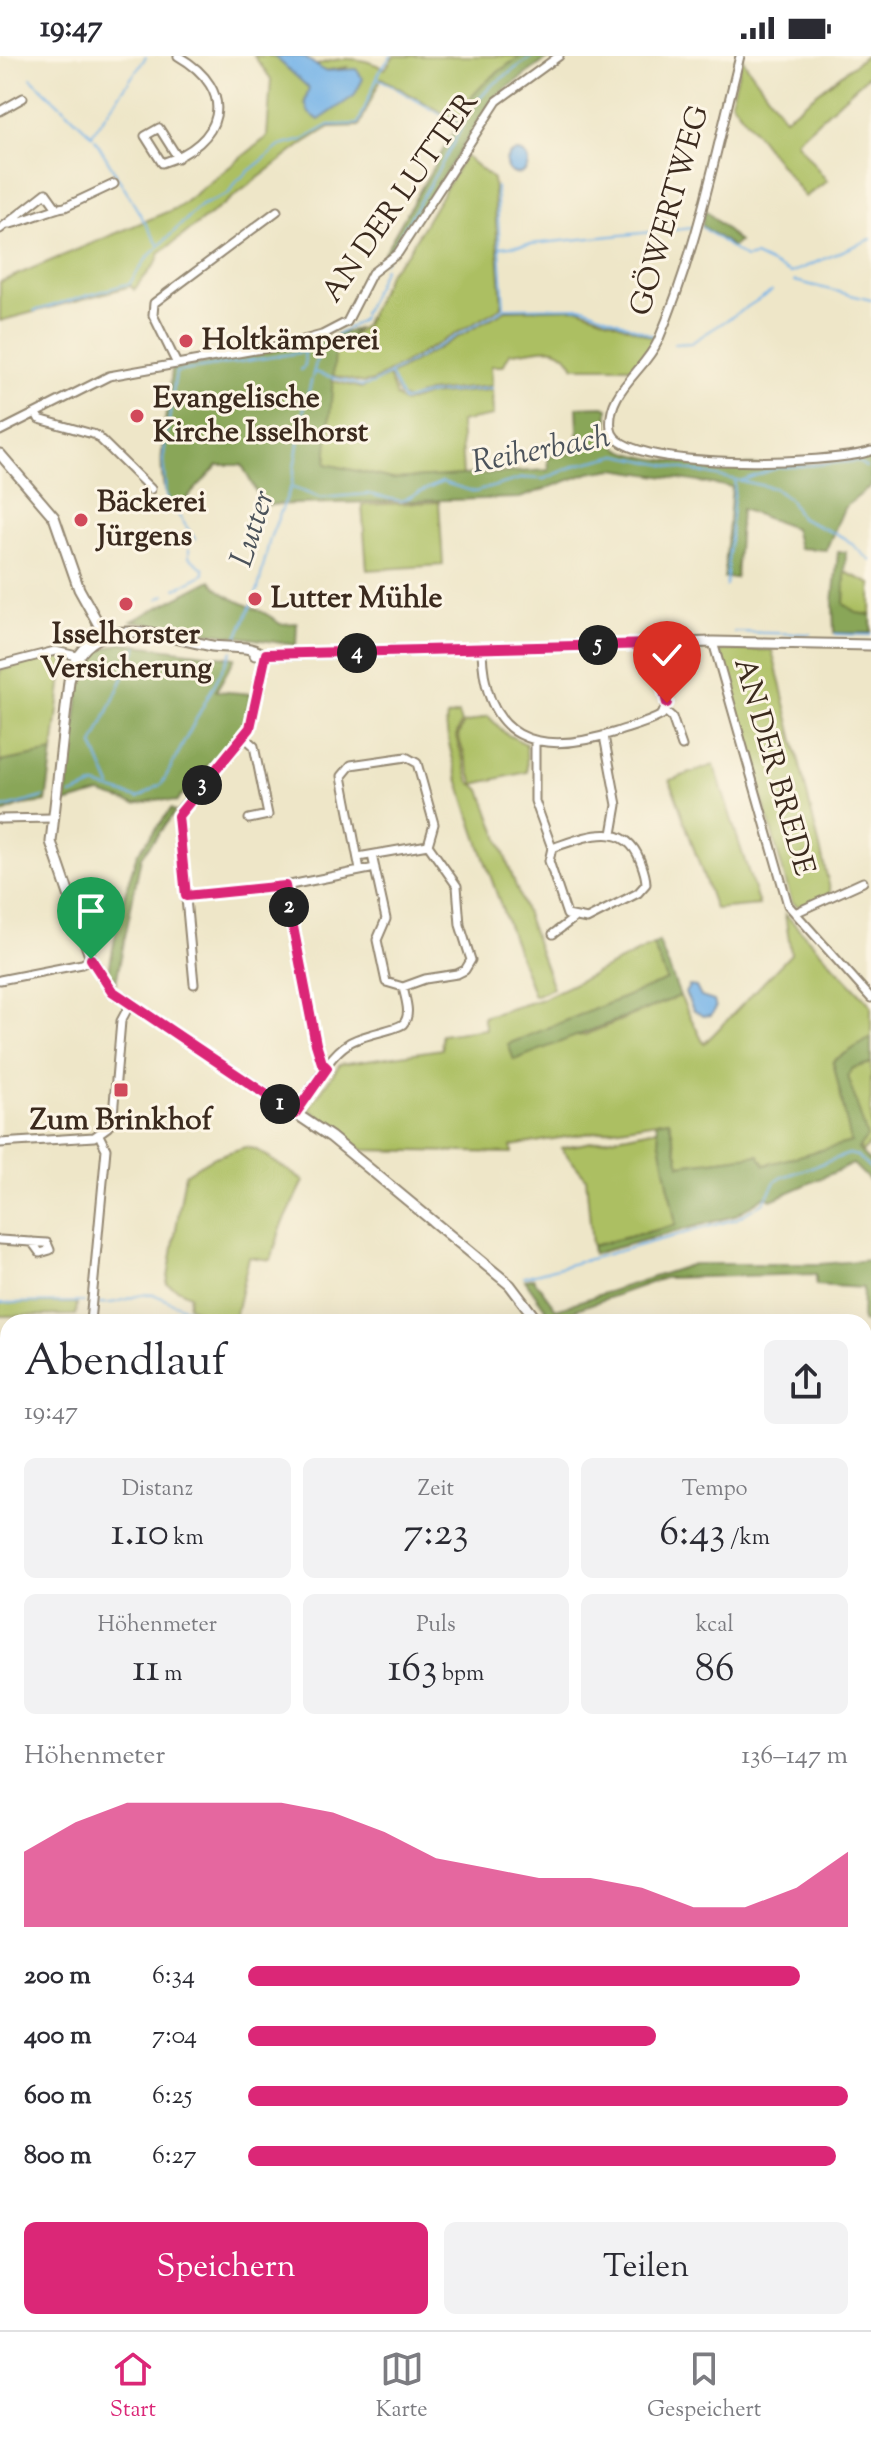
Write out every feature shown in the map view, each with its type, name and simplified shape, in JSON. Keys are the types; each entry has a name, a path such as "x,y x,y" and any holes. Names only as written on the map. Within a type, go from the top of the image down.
{"street":[{"path":"178,56 196,66 209,81 216,112 210,131 199,148 178,158 162,163 145,136 159,128 178,158"},
{"name":"AN DER LUTTER","path":"0,431 109,376 322,335 347,322 372,273 398,253 497,101 559,56"},
{"name":"GÖWERTWEG","path":"740,56 697,229 657,342 613,404 612,433 616,441 636,452 764,464 871,451"},
{"path":"0,111 23,98"},
{"path":"10,224 43,217 56,207 65,207 114,184"},
{"path":"0,229 46,193 56,207"},
{"path":"177,364 153,315 154,303 277,211"},
{"path":"37,415 96,435 151,489"},
{"path":"1,456 54,517 79,589 104,634"},
{"path":"532,1314 510,1285 331,1137 130,1004 107,985 91,959 53,856 53,818 69,681 77,656 104,634 139,633 263,653 713,642 871,645"},
{"name":"AN DER BREDE","path":"713,642 788,905 795,913"},
{"path":"652,644 665,694 665,711 672,717 682,746"},
{"path":"482,649 483,675 491,706 511,728 535,740 564,743 604,736 655,719 665,711"},
{"path":"0,665 55,651 77,656"},
{"path":"194,984 178,812 250,728 263,653"},
{"path":"604,736 617,805 612,834"},
{"path":"244,737 254,746 268,815 249,819"},
{"path":"535,740 534,792 552,848 549,861 564,908 573,919"},
{"path":"360,870 342,776 351,765 406,757 417,763 434,824 428,845"},
{"path":"0,819 53,818"},
{"path":"552,848 598,833 612,834 632,845 646,884 638,893 587,919 573,919 553,934"},
{"path":"358,857 428,845"},
{"path":"372,855 386,919 377,940 384,975 393,987 403,987 425,979 457,974 465,970 471,960 460,925 457,886 428,845"},
{"path":"186,896 285,886 375,868"},
{"path":"863,882 795,913 871,998"},
{"path":"285,886 316,1044 322,1063 327,1068"},
{"path":"0,980 91,959"},
{"path":"295,1114 327,1068 350,1042 370,1032 395,1028 405,1021 408,1013 403,987"},
{"path":"0,1143 99,1135 108,1127 113,1115 121,1021 130,1004"},
{"path":"91,1314 106,1149 99,1135"},
{"path":"0,1240 32,1242"}],"green space":[{"path":"254,56 274,56 309,88 305,102 347,67 324,71 315,66 332,60 359,60 385,69 394,56 521,56 476,92 459,122 381,78 359,126 330,127 304,143 160,253 156,263 134,290 131,286 0,321 0,282 179,207 267,137 271,79"},
{"path":"521,56 551,56 493,98 394,254 384,253 469,101 484,84"},
{"path":"865,56 871,56 871,73 796,141 827,181 805,197 731,101 742,59 785,118"},
{"path":"465,156 493,179 502,307 373,381 363,383 331,375 335,353 365,325 389,272 408,252"},
{"path":"704,209 739,242 733,247 702,226"},
{"path":"579,308 655,338 636,367 574,367 561,352 537,349 510,353 503,366 491,366 492,386 427,392 408,400 399,396 391,375 506,310"},
{"path":"357,329 335,353 326,464 392,479 549,470 548,457 579,451 577,407 604,406 608,408 611,440 619,448 637,455 742,465 819,463 871,457 871,486 844,508 826,550 799,548 794,528 741,509 736,578 724,578 732,487 614,469 589,473 520,498 263,505 242,465 218,465 174,512 167,497 162,462 172,369 290,348"},
{"path":"389,376 396,397 404,403 427,395 492,390 493,416 460,422 463,476 392,479 326,464 330,380 361,388"},
{"path":"439,502 443,565 367,570 362,505"},
{"path":"838,552 846,552 844,604 857,613 871,615 871,633 834,633 833,603"},
{"path":"845,572 871,584 871,615 857,614 844,604"},
{"path":"211,580 225,594 280,624 297,623 296,645 132,621"},
{"path":"121,643 235,658 216,691 251,694 243,725 176,802 161,799 135,804 100,793 65,803 82,670 96,652"},
{"path":"720,650 772,650 831,893 800,907 792,903"},
{"path":"53,657 64,659 53,752 0,762 0,670"},
{"path":"458,714 461,723 456,736 470,782 481,790 553,988 534,996 455,767 447,717"},
{"path":"488,716 506,734 526,744 527,772 474,784 458,736 463,724"},
{"path":"53,752 46,802 22,805 0,814 0,762"},
{"path":"714,765 759,905 715,909 670,780"},
{"path":"171,809 175,812 141,857 116,982 109,971 120,910 137,854"},
{"path":"785,914 871,1005 871,1038 833,1061 852,1142 765,1166 759,1155 680,1165 669,1120 511,1146 512,1153 363,1150 309,1109 340,1064 442,1049 441,1035 486,1029 483,1017 542,999 653,945 667,980 508,1044 585,1035 680,996 704,1044 791,954"},
{"path":"659,942 680,996 514,1060 508,1044 667,980 653,945"},
{"path":"871,1038 871,1063 853,1068 848,1076 867,1137 858,1149 871,1163 871,1182 853,1164 771,1200 766,1196 734,1216 593,1254 592,1246 676,1225 656,1122 669,1120 680,1165 759,1155 765,1165 851,1142 833,1061"},
{"path":"871,1063 871,1142 861,1154 848,1076 853,1068"},
{"path":"658,1129 676,1225 592,1246 586,1178 561,1148"},
{"path":"245,1147 255,1149 304,1181 281,1228 271,1260 249,1257 236,1314 204,1314 188,1306 190,1295 167,1284 185,1174 212,1158"},
{"path":"871,1260 871,1314 862,1314 863,1288 816,1285 816,1274 664,1278 563,1314 549,1314 525,1280 533,1278 556,1309 693,1264 820,1264"},
{"path":"0,1303 77,1303 76,1314 0,1314"}],"water":[{"path":"274,56 303,56 324,71 356,69 363,79 354,96 319,120 309,113 305,102 309,88"},
{"path":"517,152 525,155 528,163 525,171 517,174 509,171 506,163 509,155"},
{"path":"689,986 696,987 701,997 714,1001 716,1008 711,1015 703,1016 693,1010 685,993"}],"waterway":[{"path":"34,311 130,283 147,258 200,206 228,194 238,180 280,146 303,140 329,125 358,124 380,71 391,56"},
{"name":"Lutter","path":"384,262 454,143 469,110 491,86 533,56"},
{"path":"92,134 146,57"},
{"path":"31,78 93,136"},
{"path":"378,78 462,127"},
{"path":"95,139 159,246"},
{"path":"496,187 504,306"},
{"path":"702,227 745,258 755,256 791,273 871,239"},
{"path":"500,247 693,228"},
{"name":"Lutter","path":"234,645 258,589 270,538 291,487 303,413 319,351 332,338 361,320 384,268"},
{"path":"795,281 871,300"},
{"path":"674,344 691,343 772,291"},
{"path":"314,372 362,386 372,384 505,308 584,307 656,337"},
{"path":"195,539 166,497 163,460 176,372 304,352 305,365 301,370"},
{"path":"390,374 403,401 427,394 492,388"},
{"name":"Reiherbach","path":"293,488 321,498 368,494 401,501 442,482 475,492 523,478 544,479 577,465 618,455 774,488 790,500 800,518 845,538 871,561"},
{"path":"740,481 777,468 857,461 866,467"},
{"path":"726,586 735,481"},
{"path":"176,589 204,574 204,569 189,557 189,549"},
{"path":"158,599 165,595"},
{"path":"734,632 810,634"},
{"path":"835,634 871,635"},
{"path":"111,787 93,745 137,647"},
{"name":"Lutter","path":"71,795 95,785 138,798 162,784 232,651"},
{"name":"Lutter","path":"0,809 44,797"},
{"path":"524,1277 736,1219 764,1202 775,1182 783,1177 849,1154 857,1156 871,1169"},
{"path":"507,1290 517,1301"},
{"path":"99,1303 153,1294 197,1314"},
{"path":"0,1303 84,1302"}],"place":[{"name":"Holtkämperei","path":"186,341"},
{"name":"Evangelische Kirche Isselhorst","path":"137,416"},
{"name":"Bäckerei Jürgens","path":"81,520"},
{"name":"Lutter Mühle","path":"255,599"},
{"name":"Isselhorster Versicherung","path":"126,604"},
{"name":"Zum Brinkhof","path":"121,1090"}],"route":[{"path":"91,959 112,991 295,1114 327,1068 322,1063 316,1044 285,886 186,896 178,816 181,808 250,728 266,654 652,644 667,703"}]}
